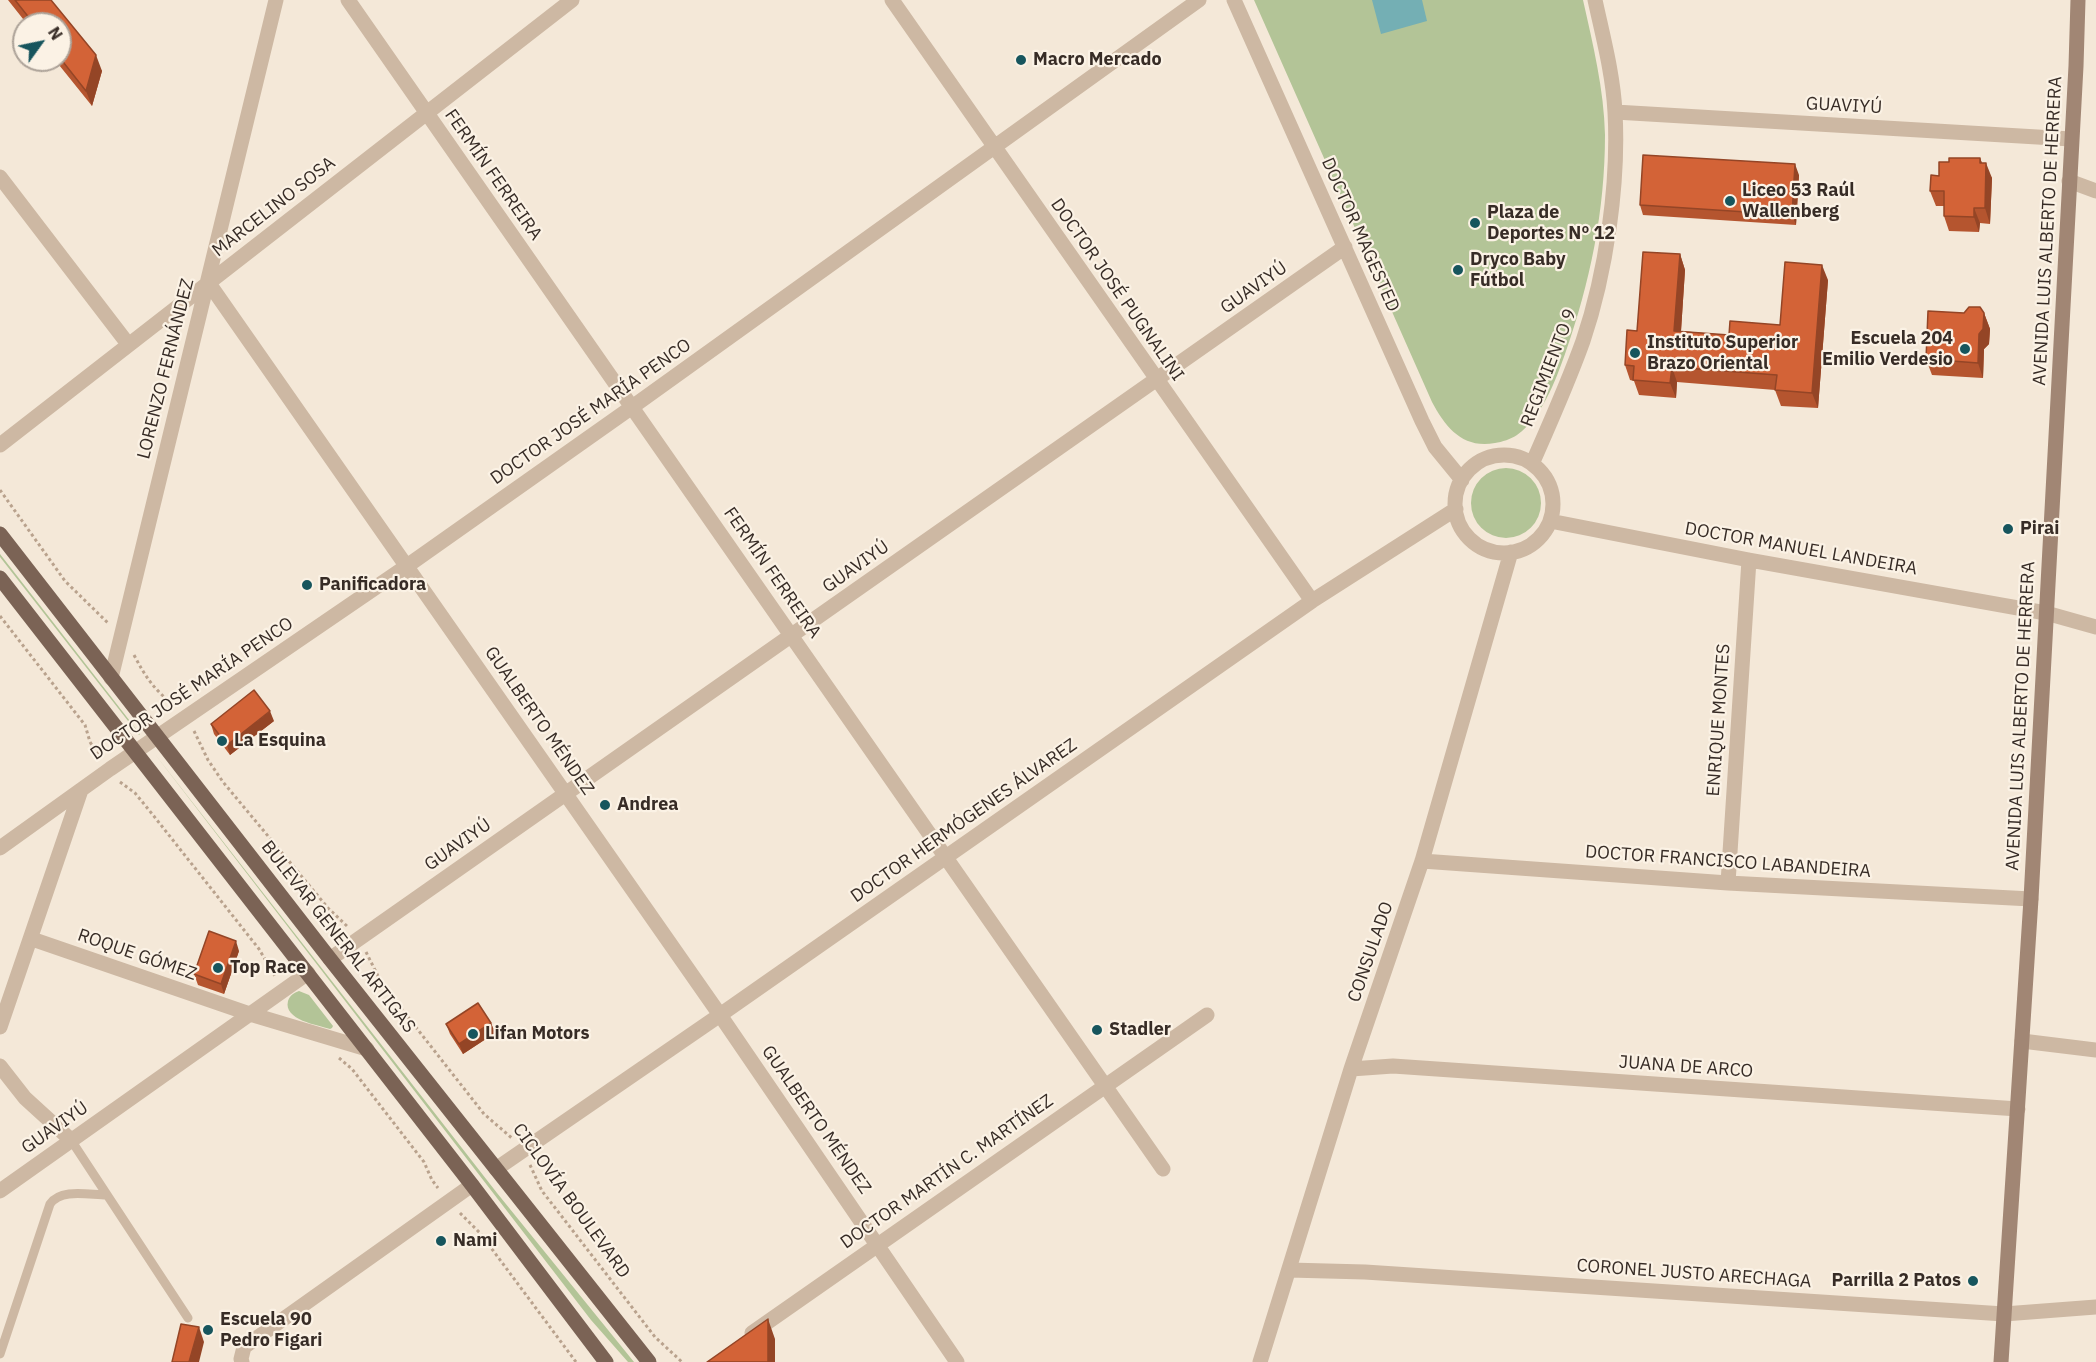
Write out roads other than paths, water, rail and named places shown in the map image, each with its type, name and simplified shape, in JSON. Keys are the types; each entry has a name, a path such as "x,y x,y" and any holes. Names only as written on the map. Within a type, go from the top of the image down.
{"main road":[{"name":"AVENIDA LUIS ALBERTO DE HERRERA","path":"2001,1362 2031,898 2078,0"},
{"name":"BULEVAR GENERAL ARTIGAS","path":"0,534 330,959 649,1362"},
{"path":"0,578 367,1049 606,1362"}],"street":[{"name":"LORENZO FERNÁNDEZ","path":"111,678 276,0"},
{"name":"FERMÍN FERREIRA","path":"348,0 1163,1169"},
{"name":"MARCELINO SOSA","path":"0,445 572,0"},
{"name":"DOCTOR JOSÉ PUGNALINI","path":"892,0 1312,602"},
{"name":"DOCTOR JOSÉ MARÍA PENCO","path":"0,848 632,407 1199,0"},
{"name":"DOCTOR MAGESTED","path":"1234,0 1435,447 1462,480"},
{"name":"REGIMIENTO 9","path":"1532,464 1583,340 1596,295 1604,254 1615,163 1615,112 1610,69 1594,0"},
{"name":"GUAVIYÚ","path":"1615,112 2071,139"},
{"path":"0,177 128,344"},
{"path":"2069,182 2096,191"},
{"name":"GUAVIYÚ","path":"330,959 1345,247"},
{"name":"GUALBERTO MÉNDEZ","path":"208,282 720,1015 957,1362"},
{"path":"1511,455 1532,464 1542,472 1552,494 1553,507 1550,521 1540,538 1511,552 1489,550 1470,538 1463,530 1456,509 1457,494 1462,480 1478,463 1488,458 1511,455"},
{"name":"DOCTOR HERMÓGENES ÁLVAREZ","path":"496,1168 720,1015 1312,602 1456,509"},
{"name":"DOCTOR MANUEL LANDEIRA","path":"1550,521 1749,560 2046,613 2096,627"},
{"name":"CONSULADO","path":"1260,1362 1351,1069 1422,861 1511,552"},
{"name":"ENRIQUE MONTES","path":"1728,883 1749,560"},
{"path":"0,1027 32,939 81,790"},
{"name":"DOCTOR FRANCISCO LABANDEIRA","path":"1422,861 1728,883 2031,898"},
{"name":"ROQUE GÓMEZ","path":"32,939 250,1014 367,1049"},
{"name":"GUAVIYÚ","path":"0,1191 308,974"},
{"name":"DOCTOR MARTÍN C. MARTÍNEZ","path":"738,1342 1207,1015"},
{"path":"2022,1041 2096,1050"},
{"path":"0,1066 26,1098 71,1140"},
{"name":"JUANA DE ARCO","path":"1351,1069 1393,1066 2018,1109"},
{"path":"243,1355 472,1185"},
{"name":"CORONEL JUSTO ARECHAGA","path":"1289,1270 1365,1272 2004,1314 2096,1307"}],"lane":[{"path":"71,1140 188,1318"},
{"path":"0,1354 50,1204 55,1197 63,1194 107,1195"}],"water":[{"path":"1372,0 1422,0 1427,21 1381,34"}],"place":[{"name":"Macro Mercado","path":"1021,60"},
{"name":"Liceo 53 Raúl Wallenberg","path":"1730,201"},
{"name":"Plaza de Deportes Nº 12","path":"1475,223"},
{"name":"Dryco Baby Fútbol","path":"1458,270"},
{"name":"Escuela 204 Emilio Verdesio","path":"1965,349"},
{"name":"Instituto Superior Brazo Oriental","path":"1635,353"},
{"name":"Pirai","path":"2008,529"},
{"name":"Panificadora","path":"307,585"},
{"name":"La Esquina","path":"222,741"},
{"name":"Andrea","path":"605,805"},
{"name":"Top Race","path":"218,968"},
{"name":"Stadler","path":"1097,1030"},
{"name":"Lifan Motors","path":"473,1034"},
{"name":"Nami","path":"441,1241"},
{"name":"Parrilla 2 Patos","path":"1973,1281"},
{"name":"Escuela 90 Pedro Figari","path":"208,1330"}]}
